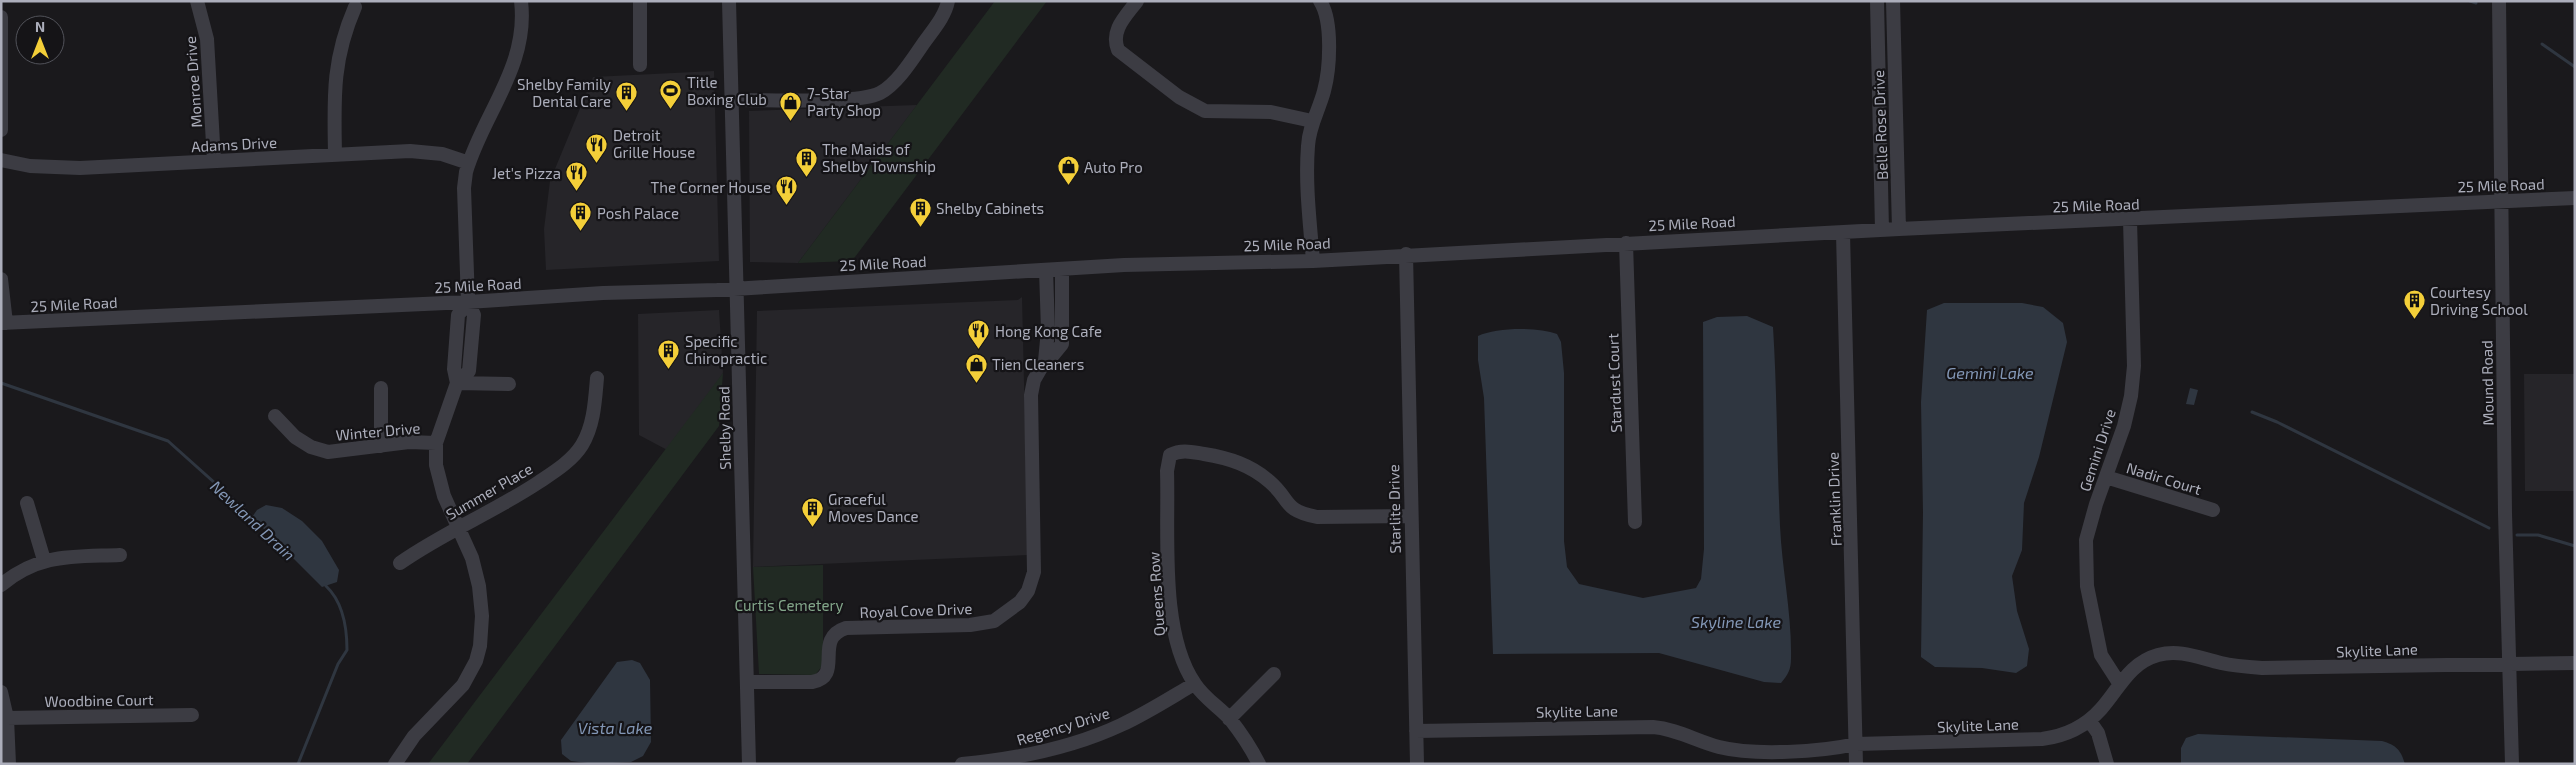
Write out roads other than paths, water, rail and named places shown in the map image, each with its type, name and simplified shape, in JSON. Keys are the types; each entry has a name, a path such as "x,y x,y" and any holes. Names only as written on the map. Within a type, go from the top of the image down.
{"street":[{"name":"Monroe Drive","path":"197,1 207,39 214,161"},
{"path":"395,764 414,736 463,685 473,668 480,646 482,616 479,586 472,558 439,481 436,443 457,383 469,371 473,342 474,315 468,302 464,188 469,163 512,69 520,38 521,1"},
{"path":"640,1 640,64"},
{"name":"Shelby Road","path":"729,1 730,100 738,288 749,764"},
{"path":"730,100 847,99 881,92 890,86 917,51 942,16 948,1"},
{"path":"1137,1 1118,27 1115,38 1118,50 1179,97 1205,111 1271,112 1312,121"},
{"path":"1312,260 1307,164 1312,121 1324,93 1327,74 1327,18 1320,1"},
{"name":"Belle Rose Drive","path":"1877,1 1882,230"},
{"name":"Belle Rose Drive","path":"1894,1 1899,229"},
{"name":"Mound Road","path":"2499,1 2500,200 2512,764"},
{"path":"335,154 334,90 337,58 342,39 355,7"},
{"path":"1,17 1,130"},
{"name":"Belle Rose Drive","path":"1879,57 1894,56"},
{"name":"Adams Drive","path":"1,160 30,166 80,168 410,151 442,154 469,163"},
{"name":"Belle Rose Drive","path":"1882,193 1898,193"},
{"name":"25 Mile Road","path":"4,323 468,302 1124,265 1312,260 1899,229 2130,220 2500,200 2575,198"},
{"name":"Gemini Drive","path":"2119,683 2101,654 2087,586 2086,540 2124,426 2134,366 2130,220"},
{"name":"Franklin Drive","path":"1843,233 1856,764"},
{"name":"Stardust Court","path":"1626,243 1635,522"},
{"name":"Starlite Drive","path":"1406,254 1410,516 1417,764"},
{"name":"Royal Cove Drive","path":"1045,361 1053,356 1062,344 1062,269"},
{"name":"Royal Cove Drive","path":"748,682 812,682 821,679 828,670 830,641 833,635 846,628 980,625 1002,617 1020,602 1028,591 1034,572 1031,395 1034,380 1045,361 1048,330 1046,270"},
{"path":"1,280 4,323"},
{"name":"Summer Place","path":"400,564 420,549 507,504 575,455 589,432 597,378"},
{"path":"457,383 509,384"},
{"path":"381,388 381,446"},
{"name":"Winter Drive","path":"275,416 295,437 312,447 328,452 409,442 436,443"},
{"name":"Queens Row","path":"1259,764 1229,719 1194,684 1178,652 1171,614 1167,463 1170,455 1177,451 1187,451 1242,464 1272,484 1286,504 1306,515 1317,517 1410,516"},
{"name":"Nadir Court","path":"2106,477 2213,510"},
{"path":"27,503 44,560"},
{"path":"1,585 25,568 44,560 120,555"},
{"name":"Skylite Lane","path":"1416,731 1670,728 1717,746 1737,750 1833,750 1856,744 2042,739 2062,737 2089,720 2102,709 2119,683 2142,662 2157,655 2176,652 2237,666 2262,668 2575,664"},
{"path":"1229,719 1274,674"},
{"name":"Regency Drive","path":"962,764 1016,760 1092,737 1120,726 1194,684"},
{"path":"1,692 7,718 9,764"},
{"name":"Woodbine Court","path":"7,718 192,715"},
{"path":"2089,720 2098,733 2107,764"}],"water":[{"name":"Gemini Lake","path":"1944,303 2022,303 2043,307 2063,323 2067,342 2039,457 2024,503 2022,550 2012,576 2017,611 2029,649 2027,666 2016,673 1982,668 1935,667 1921,657 1923,512 1921,402 1927,310"},
{"name":"Skyline Lake","path":"1747,316 1773,327 1780,526 1791,642 1789,672 1781,683 1764,682 1659,653 1493,654 1484,398 1478,360 1478,336 1496,331 1518,329 1539,330 1557,334 1561,342 1564,373 1564,541 1567,567 1579,584 1643,598 1696,588 1701,579 1704,549 1703,322 1717,317"},
{"path":"2190,388 2198,390 2194,405 2186,404"},
{"path":"266,505 282,508 302,521 322,541 339,570 337,582 322,587 252,517 257,510"},
{"name":"Vista Lake","path":"632,660 640,663 650,680 651,742 643,756 631,762 595,764 571,761 562,754 561,740 617,662"},
{"path":"2198,734 2382,741 2391,744 2397,749 2402,755 2405,764 2181,764 2181,748 2186,738"}],"waterway":[{"path":"2470,1 2476,3"},
{"path":"2542,44 2575,67"},
{"name":"Newland Drain","path":"1,383 168,441 254,518"},
{"path":"2252,412 2277,422 2489,528"},
{"path":"2517,535 2538,535 2575,546"},
{"name":"Newland Drain","path":"298,764 338,664 347,650 343,615 332,592 326,586"}],"place":[{"name":"Title Boxing Club","path":"671,110"},
{"name":"Shelby Family Dental Care","path":"627,112"},
{"name":"7-Star Party Shop","path":"791,121"},
{"name":"Detroit Grille House","path":"597,163"},
{"name":"The Maids of Shelby Township","path":"806,177"},
{"name":"Auto Pro","path":"1068,186"},
{"name":"Jet's Pizza","path":"577,192"},
{"name":"The Corner House","path":"787,206"},
{"name":"Shelby Cabinets","path":"920,227"},
{"name":"Posh Palace","path":"581,232"},
{"name":"Courtesy Driving School","path":"2414,320"},
{"name":"Hong Kong Cafe","path":"979,350"},
{"name":"Specific Chiropractic","path":"669,369"},
{"name":"Tien Cleaners","path":"976,383"},
{"name":"Graceful Moves Dance","path":"812,527"}],"park label":[{"name":"Curtis Cemetery","path":"789,605"}]}
